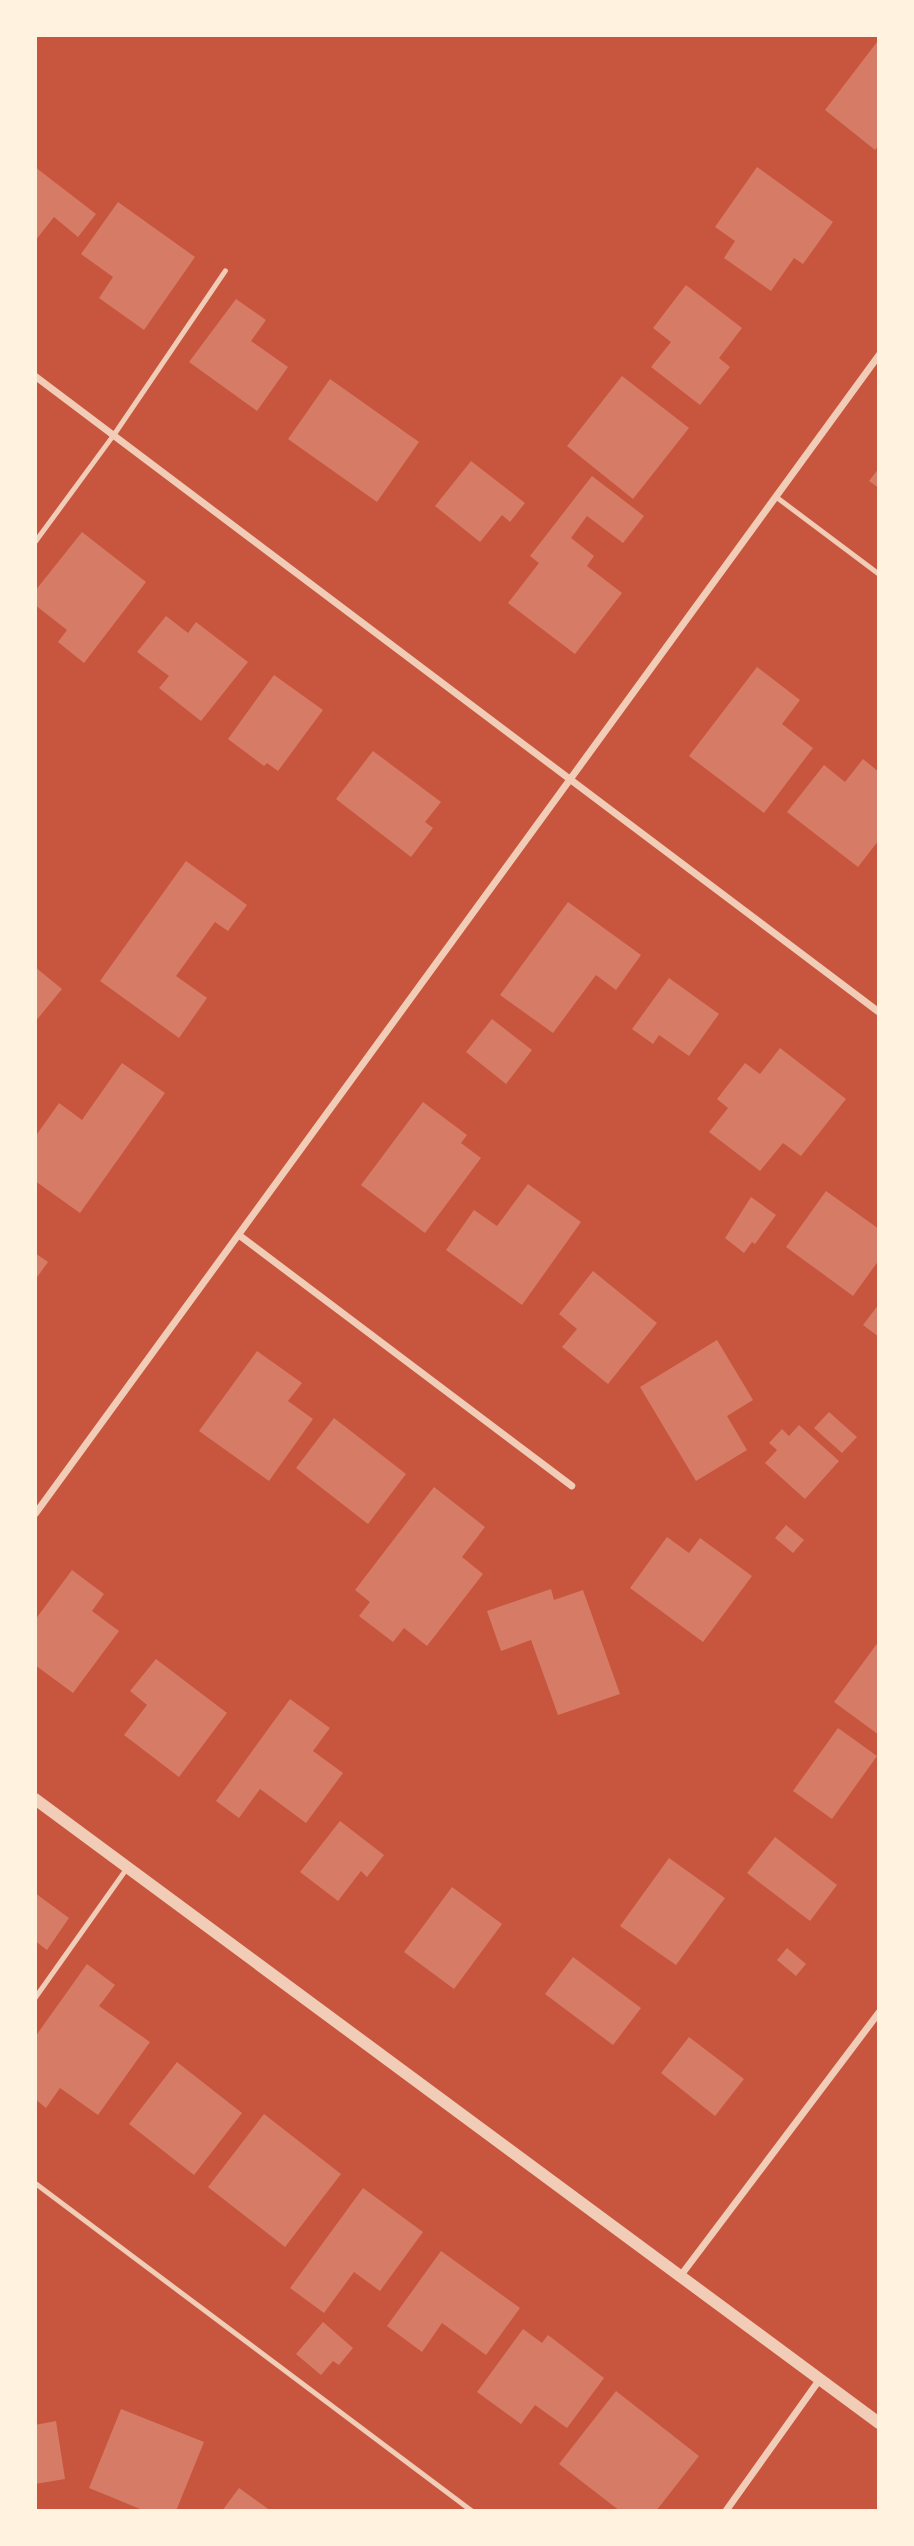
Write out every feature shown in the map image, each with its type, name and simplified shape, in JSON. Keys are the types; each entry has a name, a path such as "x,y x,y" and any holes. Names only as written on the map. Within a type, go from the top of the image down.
{"street":[{"path":"35,1513 879,354"},
{"path":"35,376 879,1012"},
{"path":"239,1235 571,1485"},
{"path":"35,1799 879,2423"},
{"path":"681,2274 879,2011"},
{"path":"725,2511 820,2378"}],"lane":[{"path":"35,541 113,435 225,270"},
{"path":"775,496 879,574"},
{"path":"35,1997 127,1867"},
{"path":"35,2183 472,2511"}],"building":[{"path":"877,42 879,145 875,150 825,110"},
{"path":"35,167 96,214 78,237 54,217 35,241"},
{"path":"757,167 833,222 803,264 794,258 771,291 724,258 735,241 715,227"},
{"path":"118,202 195,257 144,330 99,298 113,277 81,254"},
{"path":"686,285 742,328 719,358 730,367 700,405 651,367 671,342 653,328"},
{"path":"236,299 266,320 251,341 288,367 257,411 189,362"},
{"path":"622,376 689,428 633,499 567,446"},
{"path":"330,379 419,442 377,502 288,439"},
{"path":"471,461 525,503 510,522 502,515 480,542 435,506"},
{"path":"879,468 879,488 869,481"},
{"path":"592,476 644,516 623,543 587,516 571,538 594,556 587,566 622,593 575,654 508,603 539,563 530,556"},
{"path":"82,532 146,582 84,663 58,642 67,630 35,605 35,591"},
{"path":"166,616 188,633 196,622 248,662 201,721 159,688 169,676 137,652"},
{"path":"757,667 800,700 782,724 813,748 764,813 689,756"},
{"path":"274,675 323,710 278,771 267,763 264,766 228,739"},
{"path":"373,751 441,802 425,822 433,828 411,857 336,799"},
{"path":"863,759 879,772 879,840 858,867 787,812 824,765 845,782"},
{"path":"186,861 247,905 228,931 215,922 176,976 207,998 179,1038 100,981"},
{"path":"568,902 641,955 616,990 596,975 553,1033 500,995"},
{"path":"35,967 62,989 35,1022"},
{"path":"669,978 719,1014 689,1056 659,1035 653,1044 632,1029"},
{"path":"492,1019 532,1050 506,1084 466,1052"},
{"path":"780,1048 846,1099 801,1156 783,1143 760,1171 709,1132 728,1108 717,1099 745,1063 760,1074"},
{"path":"122,1063 165,1093 80,1213 35,1181 35,1137 59,1103 82,1120"},
{"path":"423,1102 467,1135 461,1143 481,1158 425,1233 361,1185"},
{"path":"528,1184 581,1222 522,1305 446,1250 474,1210 497,1226"},
{"path":"826,1191 879,1229 879,1260 853,1296 786,1247"},
{"path":"751,1197 776,1215 755,1244 752,1242 744,1253 725,1238"},
{"path":"35,1253 48,1262 35,1280"},
{"path":"593,1271 657,1323 608,1384 562,1347 577,1329 559,1314"},
{"path":"879,1304 879,1337 863,1325"},
{"path":"717,1340 753,1400 727,1416 747,1450 696,1481 640,1387"},
{"path":"257,1351 302,1383 288,1401 313,1419 269,1481 199,1431"},
{"path":"829,1412 857,1437 842,1453 814,1428"},
{"path":"334,1418 406,1474 368,1524 296,1468"},
{"path":"799,1425 839,1461 805,1499 765,1463 777,1450 769,1443 782,1429 789,1436"},
{"path":"434,1487 485,1527 462,1557 483,1574 427,1646 404,1628 393,1642 359,1616 370,1602 355,1590"},
{"path":"786,1525 804,1540 793,1553 775,1538"},
{"path":"667,1537 689,1553 700,1538 752,1576 703,1642 630,1588"},
{"path":"72,1570 104,1594 92,1611 119,1631 73,1693 35,1665 35,1620"},
{"path":"551,1589 554,1600 583,1590 620,1694 558,1715 531,1640 501,1651 487,1611"},
{"path":"879,1641 879,1735 834,1702"},
{"path":"156,1659 227,1713 179,1777 124,1735 147,1705 130,1691"},
{"path":"290,1699 330,1728 313,1751 343,1773 306,1823 260,1789 239,1818 216,1801"},
{"path":"838,1728 877,1756 832,1819 793,1791"},
{"path":"340,1821 384,1855 367,1877 361,1871 338,1901 300,1872"},
{"path":"775,1837 837,1885 810,1921 747,1873"},
{"path":"669,1858 725,1898 676,1965 620,1926"},
{"path":"452,1887 502,1924 454,1989 404,1952"},
{"path":"35,1893 69,1918 47,1950 35,1941"},
{"path":"787,1948 806,1964 796,1976 777,1960"},
{"path":"573,1957 641,2008 613,2045 545,1994"},
{"path":"87,1964 115,1985 99,2006 150,2042 98,2115 60,2088 46,2108 35,2099 35,2037"},
{"path":"689,2037 744,2079 715,2116 661,2073"},
{"path":"177,2062 242,2113 194,2175 129,2124"},
{"path":"264,2114 341,2174 285,2247 208,2187"},
{"path":"363,2188 423,2232 380,2291 354,2272 324,2313 290,2288"},
{"path":"441,2251 520,2308 486,2355 442,2323 422,2352 387,2326"},
{"path":"323,2322 353,2348 339,2365 333,2361 321,2375 296,2354"},
{"path":"523,2329 542,2343 548,2335 604,2378 567,2428 535,2405 521,2424 477,2392"},
{"path":"616,2391 699,2456 656,2511 620,2511 559,2464"},
{"path":"121,2409 204,2442 176,2511 145,2511 89,2488"},
{"path":"56,2421 65,2479 35,2484 35,2425"},
{"path":"239,2488 271,2511 222,2511"}]}
